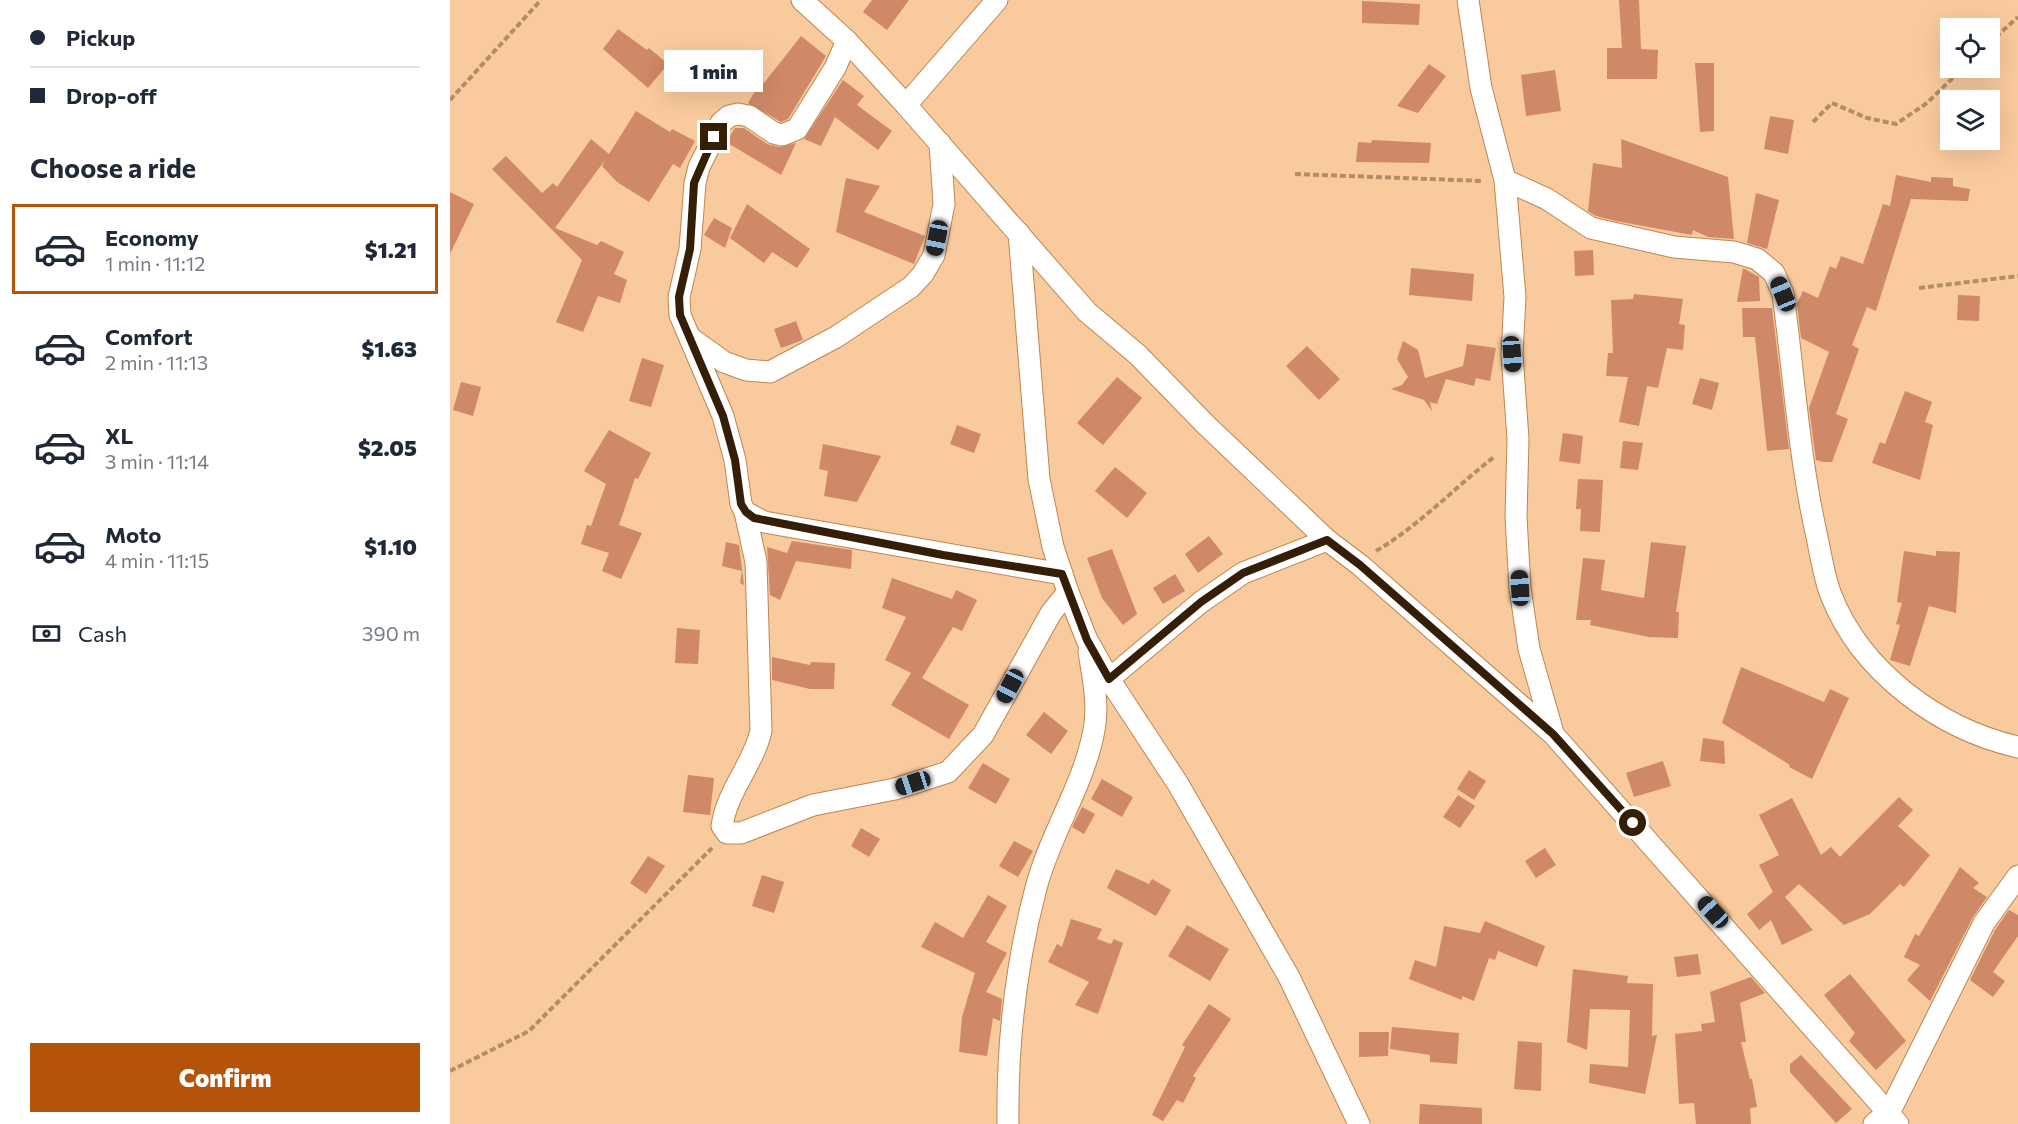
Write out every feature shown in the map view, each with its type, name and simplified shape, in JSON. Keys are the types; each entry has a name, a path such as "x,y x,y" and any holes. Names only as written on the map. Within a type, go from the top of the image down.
{"street":[{"path":"802,0 847,41 906,105 1087,312 1163,379 1205,424 1327,540 1360,565 1553,734 1887,1120 1984,923 2018,876"},
{"path":"906,105 997,0"},
{"path":"1468,0 1481,88 1505,180 1515,297 1512,354 1518,443 1516,517 1520,588 1528,649 1553,734"},
{"path":"847,41 835,68 796,129 789,134 774,133 748,116 738,114 721,123 699,167 694,183 690,249 679,297 680,315 723,416 756,562 761,731 756,752 724,810 722,826 728,833 741,833 813,805 895,789 948,771 983,735 1051,613 1065,583"},
{"path":"689,337 724,362 746,370 770,372 836,337 911,287 923,274 934,255 944,204 940,143"},
{"path":"1505,180 1547,199 1591,228 1674,247 1734,252 1757,259 1774,273 1783,294 1806,490 1831,595 1868,658 1893,683 1927,708 1965,728 2018,747"},
{"path":"1019,233 1039,479 1053,547 1065,583 1087,640 1109,679 1178,784 1289,977 1359,1124"},
{"path":"746,512 764,522 1065,583"},
{"path":"1109,679 1201,602 1243,573 1327,540"},
{"path":"1008,1124 1011,1020 1036,888 1055,834 1081,773 1095,728 1095,693 1087,640"}],"path":[{"path":"450,100 541,0"},
{"path":"2000,33 2018,16"},
{"path":"1813,122 1832,103 1867,118 1896,124 1927,103 1953,78"},
{"path":"1295,174 1339,174 1469,182 1505,180"},
{"path":"1919,288 2018,276"},
{"path":"1360,565 1373,553 1409,531 1464,480 1518,443"},
{"path":"450,1071 529,1031 728,833"}],"building":[{"path":"872,0 909,0 887,30 863,12"},
{"path":"1619,0 1639,0 1641,49 1658,50 1657,79 1607,79 1607,48 1622,48"},
{"path":"1362,1 1420,4 1419,25 1362,23"},
{"path":"618,29 647,50 649,48 668,64 648,88 603,49"},
{"path":"801,36 826,56 788,119 781,122 748,103 761,81 764,83"},
{"path":"1695,63 1714,63 1714,131 1700,132"},
{"path":"1429,64 1446,76 1418,113 1397,106"},
{"path":"1555,70 1561,111 1526,116 1521,75"},
{"path":"843,80 864,96 857,105 892,131 878,150 835,117 821,146 804,139"},
{"path":"636,111 670,132 672,129 695,141 680,168 673,164 649,202 617,182 602,166 605,160 555,228 597,245 601,241 624,252 614,274 627,280 620,303 598,296 583,332 556,322 582,260 492,169 506,156 542,193 553,183 557,187 591,139 609,154"},
{"path":"1770,116 1794,120 1788,154 1764,149"},
{"path":"735,128 744,128 767,144 779,147 796,143 781,175 726,142"},
{"path":"1621,139 1728,177 1734,239 1708,237 1693,230 1692,235 1616,221 1596,216 1588,211 1593,163 1622,168"},
{"path":"1372,140 1431,143 1429,163 1356,162 1358,142 1371,143"},
{"path":"1896,175 1931,182 1931,177 1953,178 1953,186 1970,189 1968,201 1911,199 1876,311 1867,307 1852,345 1859,349 1836,414 1848,419 1832,462 1823,462 1816,460 1809,408 1829,352 1801,338 1797,304 1803,291 1818,298 1830,266 1836,269 1841,256 1863,264 1883,204 1890,206"},
{"path":"846,178 880,186 864,212 925,236 914,264 836,232"},
{"path":"450,192 474,204 450,254"},
{"path":"1756,193 1779,200 1767,249 1747,243"},
{"path":"747,204 810,249 797,268 772,252 764,263 730,238"},
{"path":"714,218 732,228 725,248 704,235"},
{"path":"1593,250 1594,275 1575,276 1574,251"},
{"path":"1411,268 1474,274 1472,301 1409,295"},
{"path":"1743,268 1759,277 1760,301 1737,302"},
{"path":"1634,294 1683,299 1679,324 1685,325 1683,350 1667,348 1658,388 1647,386 1639,426 1619,422 1628,377 1606,376 1608,353 1613,353 1611,300 1633,299"},
{"path":"1958,295 1980,296 1979,321 1957,320"},
{"path":"1742,308 1772,308 1789,449 1767,451 1755,337 1743,337"},
{"path":"796,321 803,340 781,348 774,329"},
{"path":"1403,341 1418,350 1425,378 1463,366 1467,344 1496,348 1490,381 1476,378 1474,386 1446,379 1437,404 1430,402 1432,411 1424,400 1391,389 1402,385 1408,377 1397,359"},
{"path":"1307,346 1340,379 1319,400 1286,366"},
{"path":"642,358 664,365 651,407 629,401"},
{"path":"1117,377 1142,398 1103,445 1077,423"},
{"path":"1700,378 1719,383 1712,410 1692,404"},
{"path":"461,382 481,387 473,416 453,410"},
{"path":"1905,391 1932,402 1925,422 1933,425 1920,480 1872,463 1880,442 1885,444"},
{"path":"957,425 981,434 974,453 950,444"},
{"path":"609,430 651,453 638,479 635,478 619,525 642,533 621,579 602,571 609,553 581,544 587,525 591,526 606,484 584,471"},
{"path":"1563,433 1583,436 1580,464 1559,461"},
{"path":"1623,441 1643,443 1638,470 1620,468"},
{"path":"823,444 881,456 857,502 824,496 828,471 819,469"},
{"path":"1115,467 1147,493 1127,518 1095,491"},
{"path":"1578,479 1603,480 1600,532 1580,531 1581,509 1576,509"},
{"path":"1209,536 1223,554 1198,573 1185,554"},
{"path":"792,541 852,550 851,569 796,561 780,600 770,595 767,547 787,553"},
{"path":"726,542 739,545 744,585 740,583 742,571 722,566"},
{"path":"1651,542 1686,546 1676,612 1679,612 1678,638 1649,637 1590,625 1591,620 1576,620 1583,558 1605,560 1601,590 1644,598"},
{"path":"1112,549 1137,614 1123,625 1102,598 1087,558"},
{"path":"1904,551 1936,556 1936,551 1960,552 1956,613 1929,606 1910,666 1890,660 1900,625 1896,624 1902,603 1897,602"},
{"path":"1175,574 1185,591 1163,604 1153,588"},
{"path":"892,578 952,599 956,590 977,600 962,631 953,627 922,678 969,705 949,739 891,705 911,673 885,660 906,617 882,608"},
{"path":"677,628 700,630 698,664 675,663"},
{"path":"772,657 810,665 811,662 835,663 834,689 810,689 772,680"},
{"path":"1741,667 1824,702 1830,689 1849,698 1812,779 1789,767 1790,765 1722,723"},
{"path":"1044,712 1068,731 1051,754 1026,735"},
{"path":"1703,738 1724,741 1725,764 1700,761"},
{"path":"1663,761 1671,786 1634,797 1626,773"},
{"path":"983,763 1010,779 996,804 968,788"},
{"path":"1469,770 1486,781 1474,800 1457,789"},
{"path":"688,775 714,778 710,815 683,812"},
{"path":"1102,779 1133,797 1122,817 1091,799"},
{"path":"1458,795 1475,806 1460,828 1443,817"},
{"path":"1899,797 1913,810 1898,826 1930,855 1904,887 1900,884 1870,914 1844,925 1799,884 1785,897 1813,930 1782,945 1771,920 1759,930 1747,914 1773,892 1759,865 1779,855 1759,815 1792,798 1821,855 1831,847 1840,857"},
{"path":"1082,807 1095,814 1084,834 1072,827"},
{"path":"861,828 880,839 869,857 851,846"},
{"path":"1014,841 1033,851 1018,877 999,866"},
{"path":"1545,848 1556,865 1536,878 1525,861"},
{"path":"648,856 665,866 646,894 630,883"},
{"path":"1960,867 1979,883 1973,888 1987,897 1973,917 1930,1001 1907,980 1920,965 1904,957 1915,934 1919,936"},
{"path":"1116,869 1149,884 1152,879 1171,890 1156,916 1107,888"},
{"path":"762,875 784,882 774,913 752,906"},
{"path":"988,895 1007,906 986,942 1007,953 986,992 1002,999 1000,1021 993,1018 987,1056 959,1052 962,1017 975,973 921,947 935,922 963,938"},
{"path":"2009,910 2018,915 2018,936 1993,972 2005,981 1993,997 1970,980 1995,930"},
{"path":"1071,919 1102,929 1097,939 1111,944 1114,939 1123,943 1098,1014 1075,1005 1089,982 1048,962 1057,944 1062,947"},
{"path":"1485,921 1545,946 1537,967 1498,951 1495,960 1489,958 1474,1001 1462,996 1462,1000 1409,979 1415,960 1436,967 1444,926 1480,933"},
{"path":"1187,925 1229,949 1210,981 1168,956"},
{"path":"1698,954 1701,974 1677,977 1674,957"},
{"path":"1573,969 1628,976 1627,983 1653,984 1652,1036 1657,1035 1645,1094 1589,1083 1590,1064 1628,1067 1630,1010 1590,1009 1587,1050 1567,1042"},
{"path":"1850,974 1906,1041 1876,1070 1849,1041 1855,1033 1824,995"},
{"path":"1751,977 1765,993 1740,1003 1746,1042 1741,1042 1750,1079 1752,1079 1757,1107 1750,1108 1751,1124 1696,1124 1694,1103 1679,1104 1675,1034 1702,1031 1701,1024 1715,1022 1710,992"},
{"path":"1209,1004 1231,1019 1193,1076 1196,1078 1183,1103 1177,1100 1163,1121 1152,1115 1185,1047 1182,1045"},
{"path":"1392,1027 1459,1033 1457,1064 1430,1062 1430,1055 1390,1049"},
{"path":"1359,1032 1389,1032 1388,1056 1359,1057"},
{"path":"1518,1041 1542,1043 1541,1091 1514,1089"},
{"path":"1801,1055 1852,1109 1836,1123 1790,1072 1790,1064"},
{"path":"1420,1104 1482,1108 1482,1124 1419,1124"}],"route":[{"path":"714,137 694,183 690,249 679,297 680,315 709,377 723,416 735,460 741,504 754,518 764,522 943,555 1062,574 1087,640 1109,679 1201,602 1243,573 1327,540 1360,565 1553,734 1633,823"}]}
